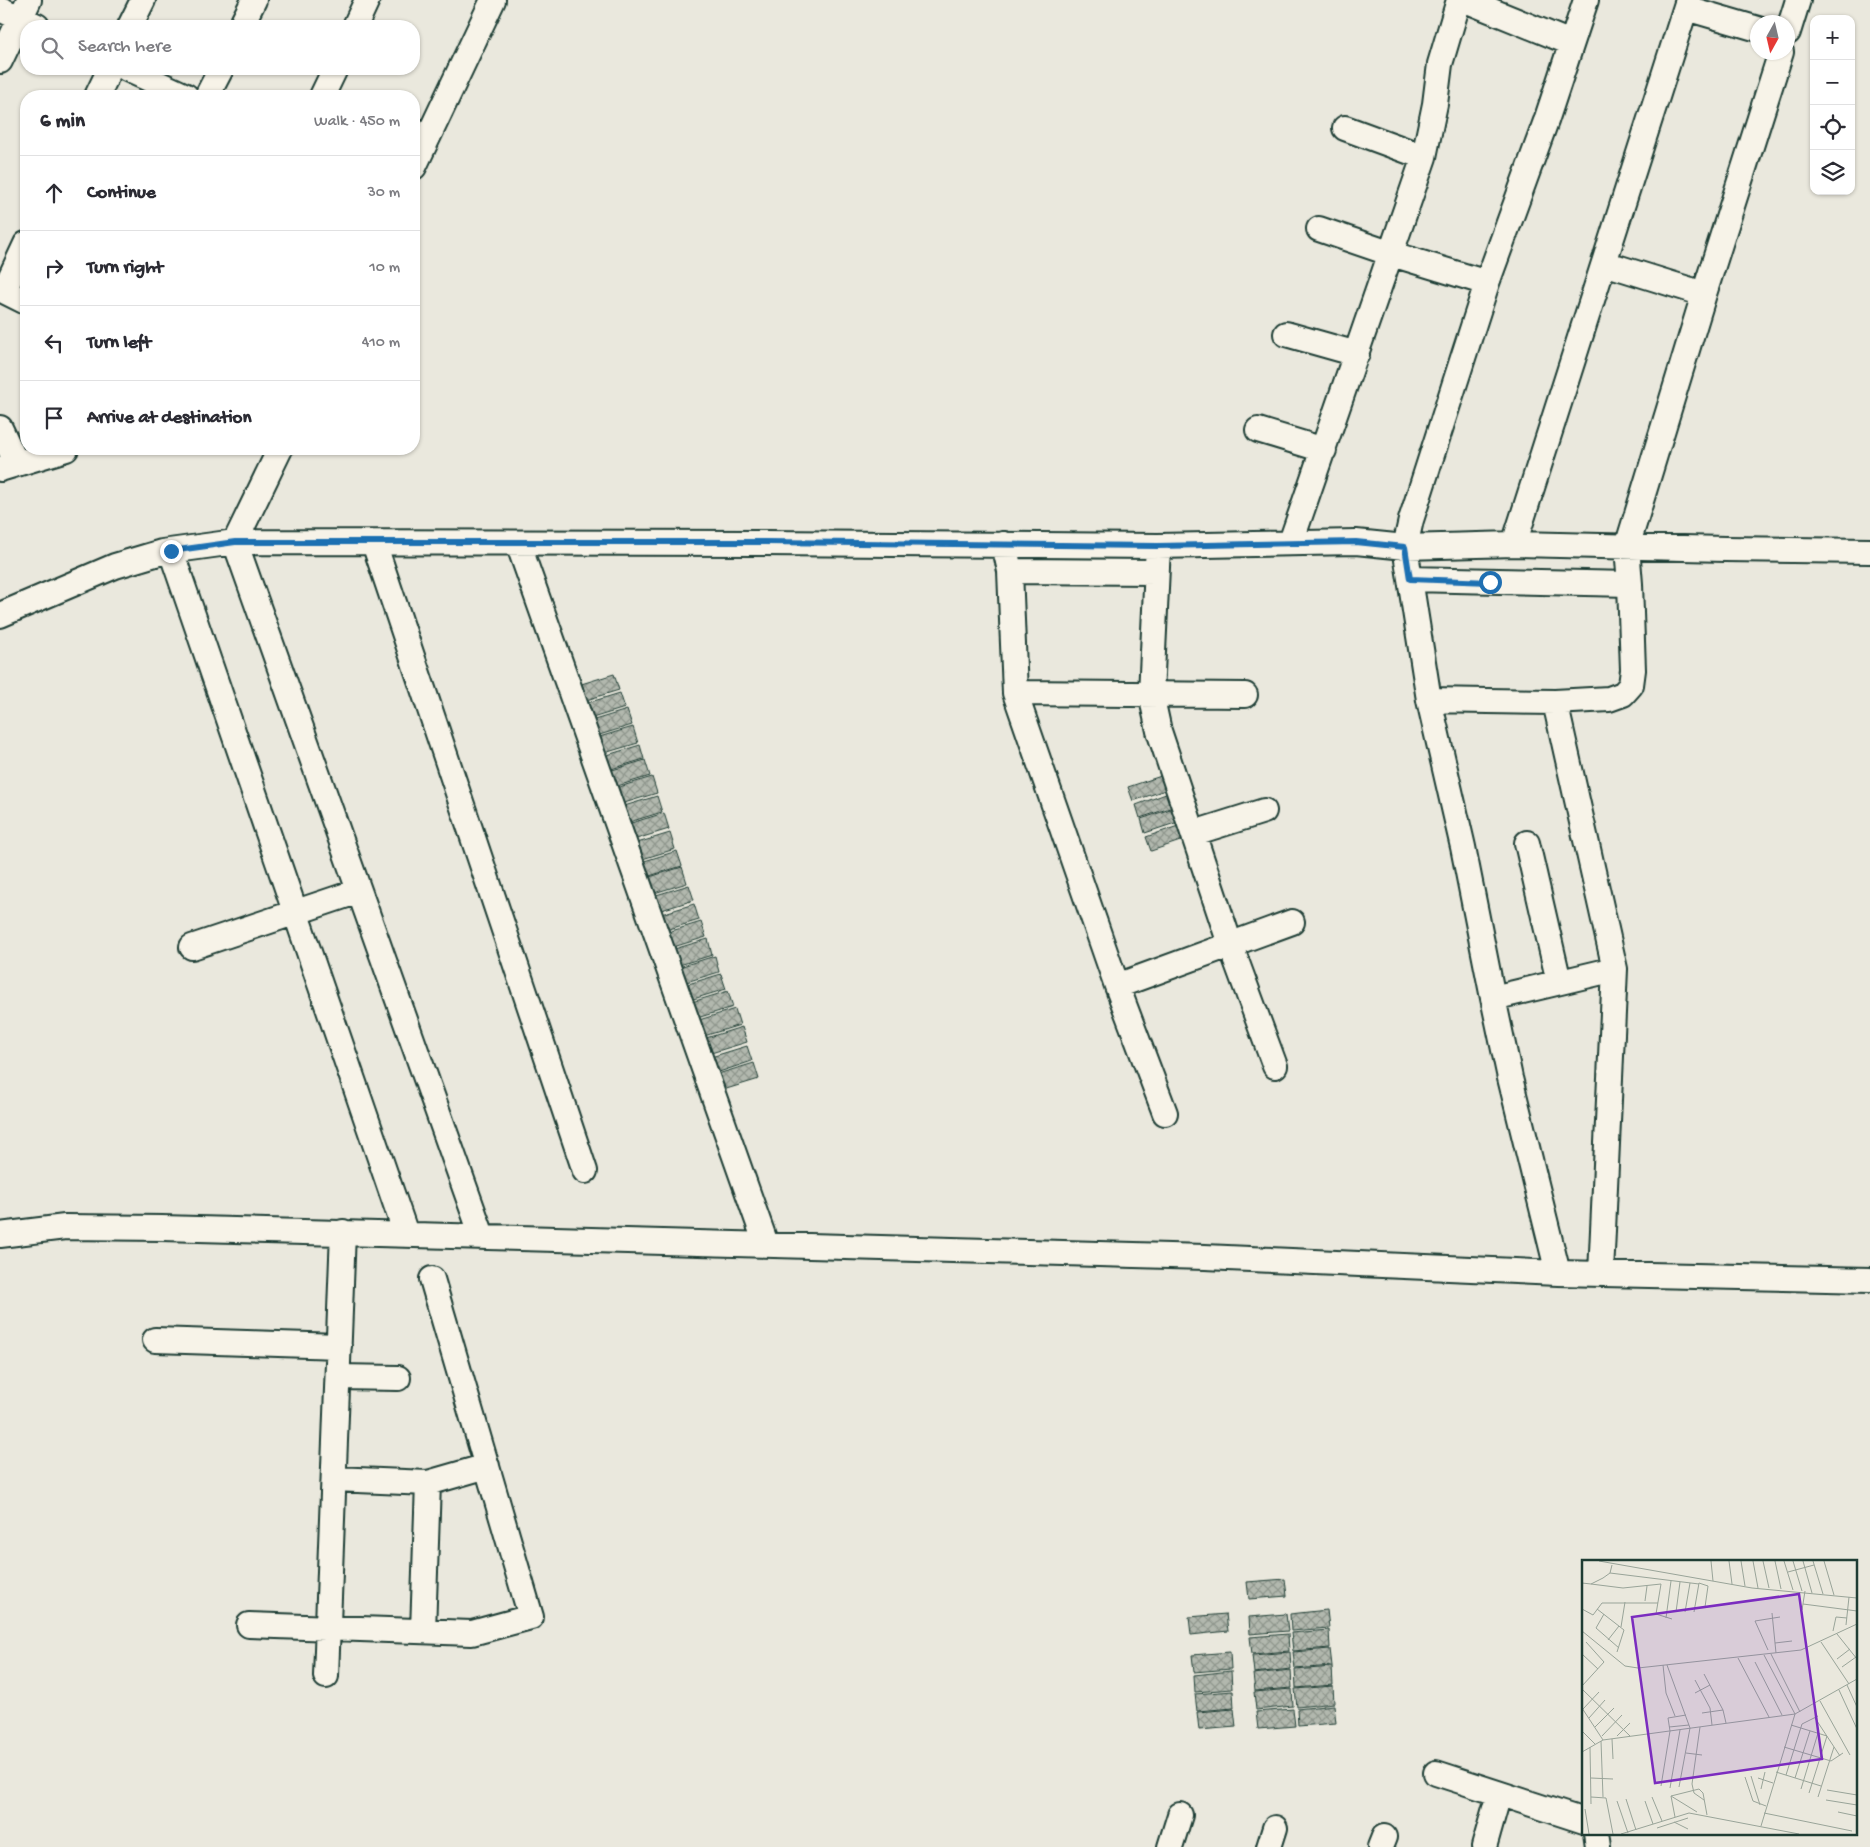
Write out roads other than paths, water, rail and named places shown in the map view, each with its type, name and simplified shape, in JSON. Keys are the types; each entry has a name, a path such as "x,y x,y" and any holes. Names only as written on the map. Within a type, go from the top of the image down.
{"street":[{"path":"133,20 143,0"},
{"path":"244,20 254,0"},
{"path":"357,20 367,0"},
{"path":"420,154 493,0"},
{"path":"1291,542 1424,157 1435,104 1440,64 1459,0"},
{"path":"1465,0 1572,44"},
{"path":"1558,1273 1510,1078 1464,847 1429,700 1405,547 1411,520 1487,283 1546,121 1586,0"},
{"path":"1793,15 1798,0"},
{"path":"1514,544 1687,4 1750,26"},
{"path":"0,61 22,13"},
{"path":"1429,700 1554,702 1609,699 1623,694 1631,685 1633,670 1627,547 1704,294 1778,60"},
{"path":"100,90 107,75"},
{"path":"140,75 173,90"},
{"path":"210,90 218,75"},
{"path":"325,90 332,75"},
{"path":"1345,128 1424,157"},
{"path":"1319,229 1487,283"},
{"path":"20,256 2,290 20,299"},
{"path":"1604,263 1704,294"},
{"path":"1286,334 1357,354"},
{"path":"0,428 8,467 47,455"},
{"path":"1258,430 1324,450"},
{"path":"277,455 235,542 482,1236"},
{"path":"0,615 115,566 171,551 235,542 1158,546 1356,542 1405,547 1514,544 1870,551"},
{"path":"374,543 585,1171"},
{"path":"518,543 766,1244"},
{"path":"1004,544 1010,571 1015,693 1117,986 1165,1113"},
{"path":"1158,546 1151,694 1159,732 1230,944 1275,1066"},
{"path":"171,551 406,1234"},
{"path":"1010,571 1156,572"},
{"path":"1410,579 1630,584"},
{"path":"1015,693 1245,695"},
{"path":"1554,702 1615,969 1601,1274"},
{"path":"1194,833 1264,811"},
{"path":"1527,842 1559,982"},
{"path":"192,947 359,891"},
{"path":"1117,986 1292,922"},
{"path":"1493,998 1615,969"},
{"path":"0,1235 64,1227 343,1232 1205,1257 1558,1273 1870,1280"},
{"path":"326,1676 343,1232"},
{"path":"249,1625 472,1633 531,1617 432,1279"},
{"path":"155,1340 339,1346"},
{"path":"338,1377 398,1378"},
{"path":"334,1479 428,1483 487,1466"},
{"path":"423,1632 428,1483"},
{"path":"1436,1773 1582,1820"},
{"path":"1484,1847 1499,1794"},
{"path":"1170,1847 1180,1815"},
{"path":"1596,1834 1598,1847"}]}
